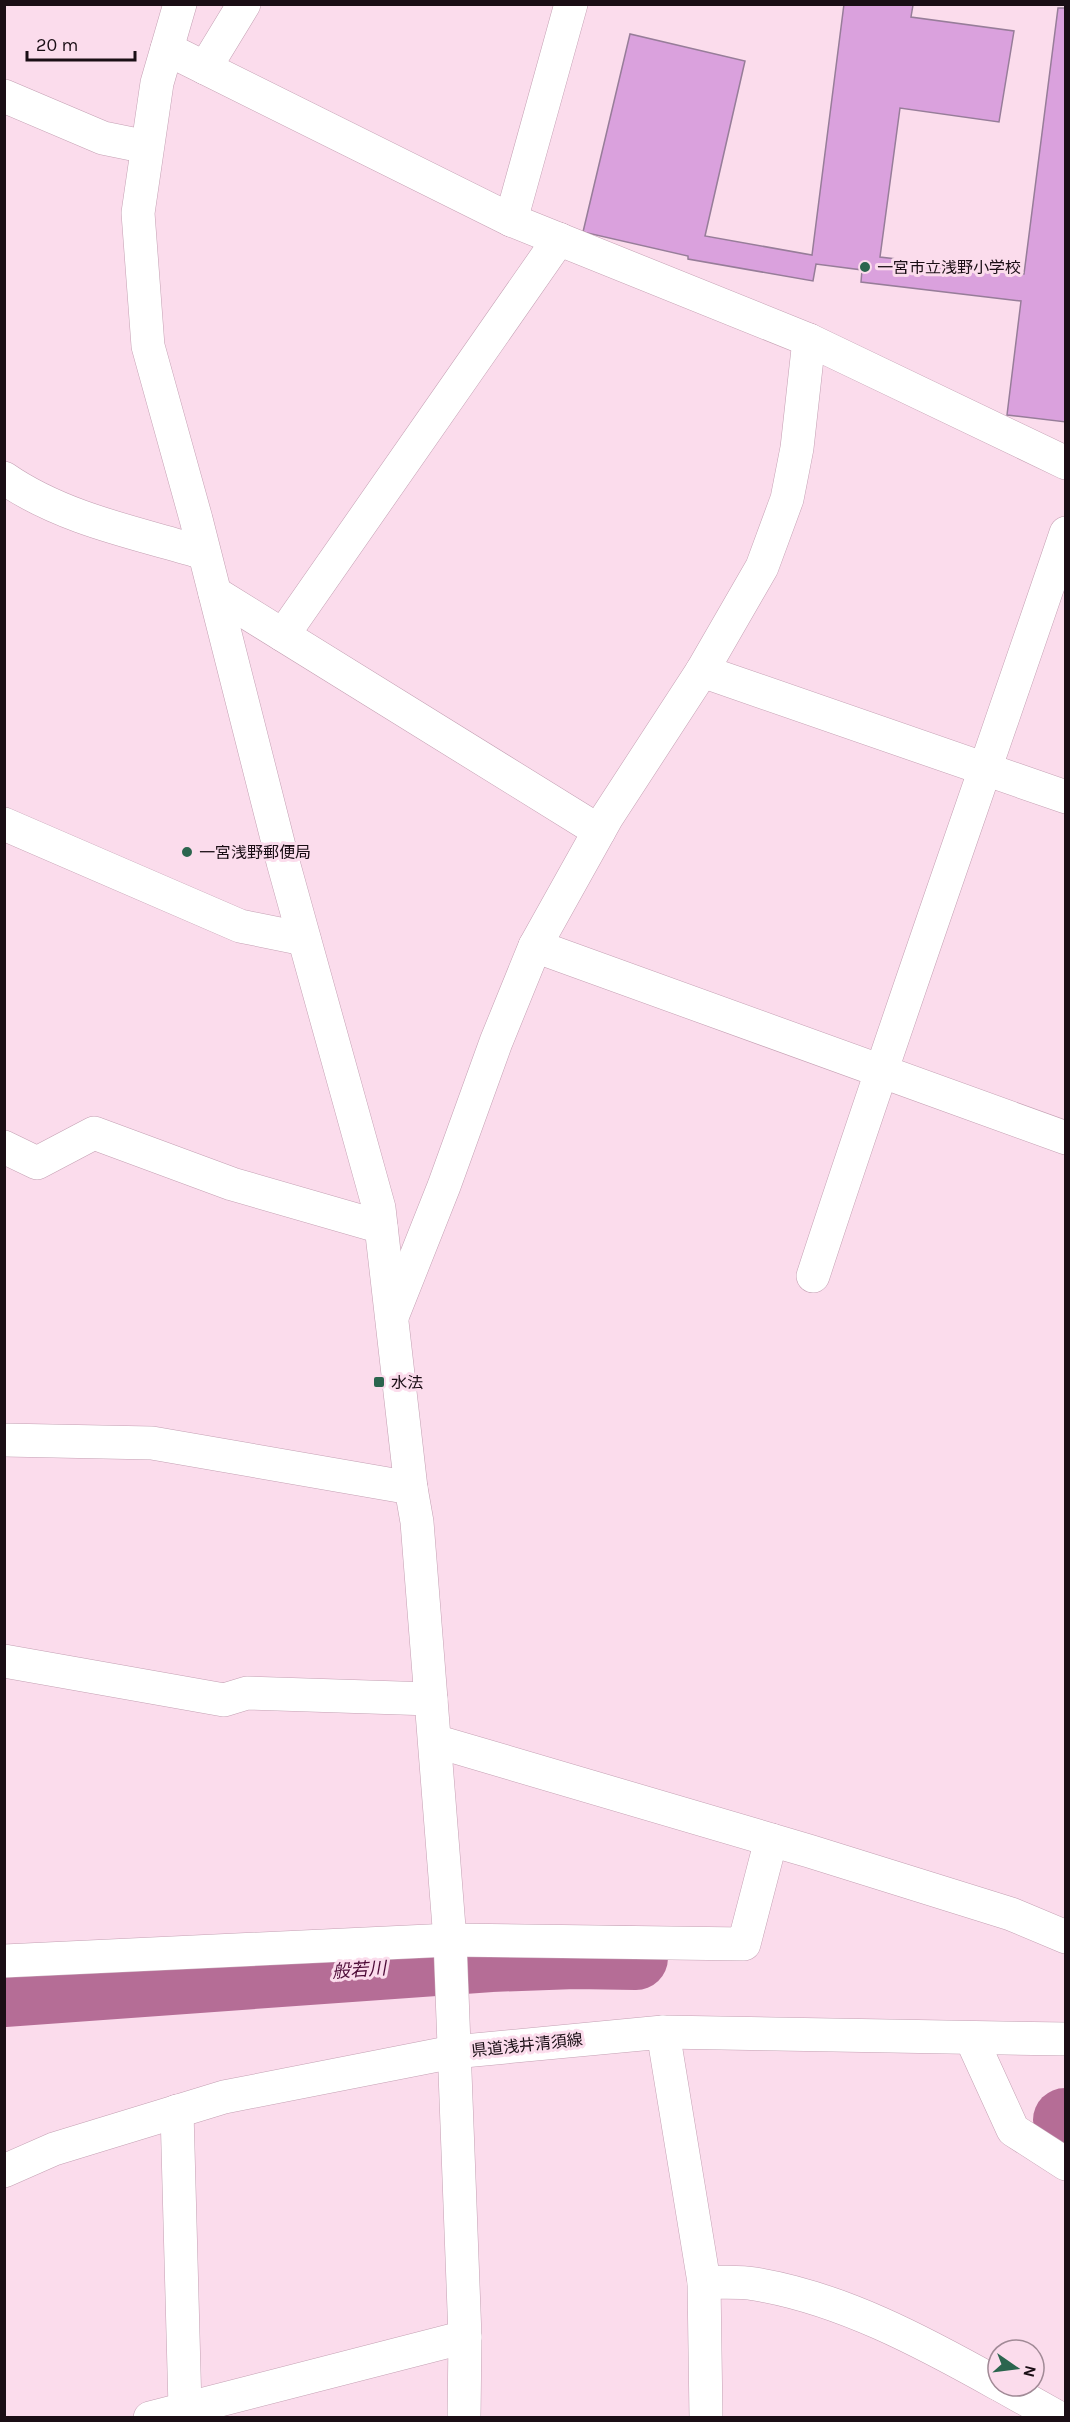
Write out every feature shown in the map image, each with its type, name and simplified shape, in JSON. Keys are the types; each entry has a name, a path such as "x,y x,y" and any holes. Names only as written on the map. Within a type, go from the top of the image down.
{"street":[{"path":"180,4 157,83 138,213 148,346 215,593 304,939 379,1208 411,1488 417,1522 450,1940 465,2337 464,2418"},
{"path":"205,68 244,4"},
{"path":"512,220 571,4"},
{"path":"167,49 512,220 809,340 1065,463"},
{"path":"4,96 102,138 147,147"},
{"path":"283,635 559,239"},
{"path":"392,1317 444,1186 496,1042 535,946 599,831 702,671 762,567 787,499 809,340"},
{"path":"4,478 27,494 68,512 204,553"},
{"path":"813,1276 879,1072 986,770 1065,533"},
{"path":"215,593 599,831"},
{"path":"702,671 1065,797"},
{"path":"4,824 240,926 304,939"},
{"path":"535,946 1065,1138"},
{"path":"4,1147 37,1163 94,1133 232,1184 381,1227"},
{"path":"4,1440 152,1443 411,1488"},
{"path":"4,1661 224,1700 248,1693 431,1699"},
{"path":"435,1741 771,1840 1011,1914 1065,1937"},
{"path":"4,1961 450,1940 744,1944 771,1840"},
{"path":"663,2032 704,2282 706,2418"},
{"name":"県道浅井清須線","path":"4,2171 54,2149 224,2097 453,2052 663,2032 1065,2039"},
{"path":"971,2038 1013,2130 1065,2164"},
{"path":"177,2111 185,2408"},
{"path":"704,2282 754,2284 839,2307 955,2360 986,2377"},
{"path":"150,2418 465,2337"},
{"path":"1023,2398 1059,2418"}],"building":[{"path":"844,4 913,5 911,17 1014,31 999,122 900,108 880,257 1024,274 1058,8 1066,8 1066,422 1007,415 1021,301 861,282 862,270 816,264 813,281 688,259 688,256 583,232 630,34 745,61 705,236 812,255"}],"waterway":[{"name":"般若川","path":"4,1995 491,1960 575,1957 636,1958"}],"place":[{"name":"一宮市立浅野小学校","path":"865,267"},
{"name":"一宮浅野郵便局","path":"187,852"},
{"name":"水法","path":"379,1382"}]}
